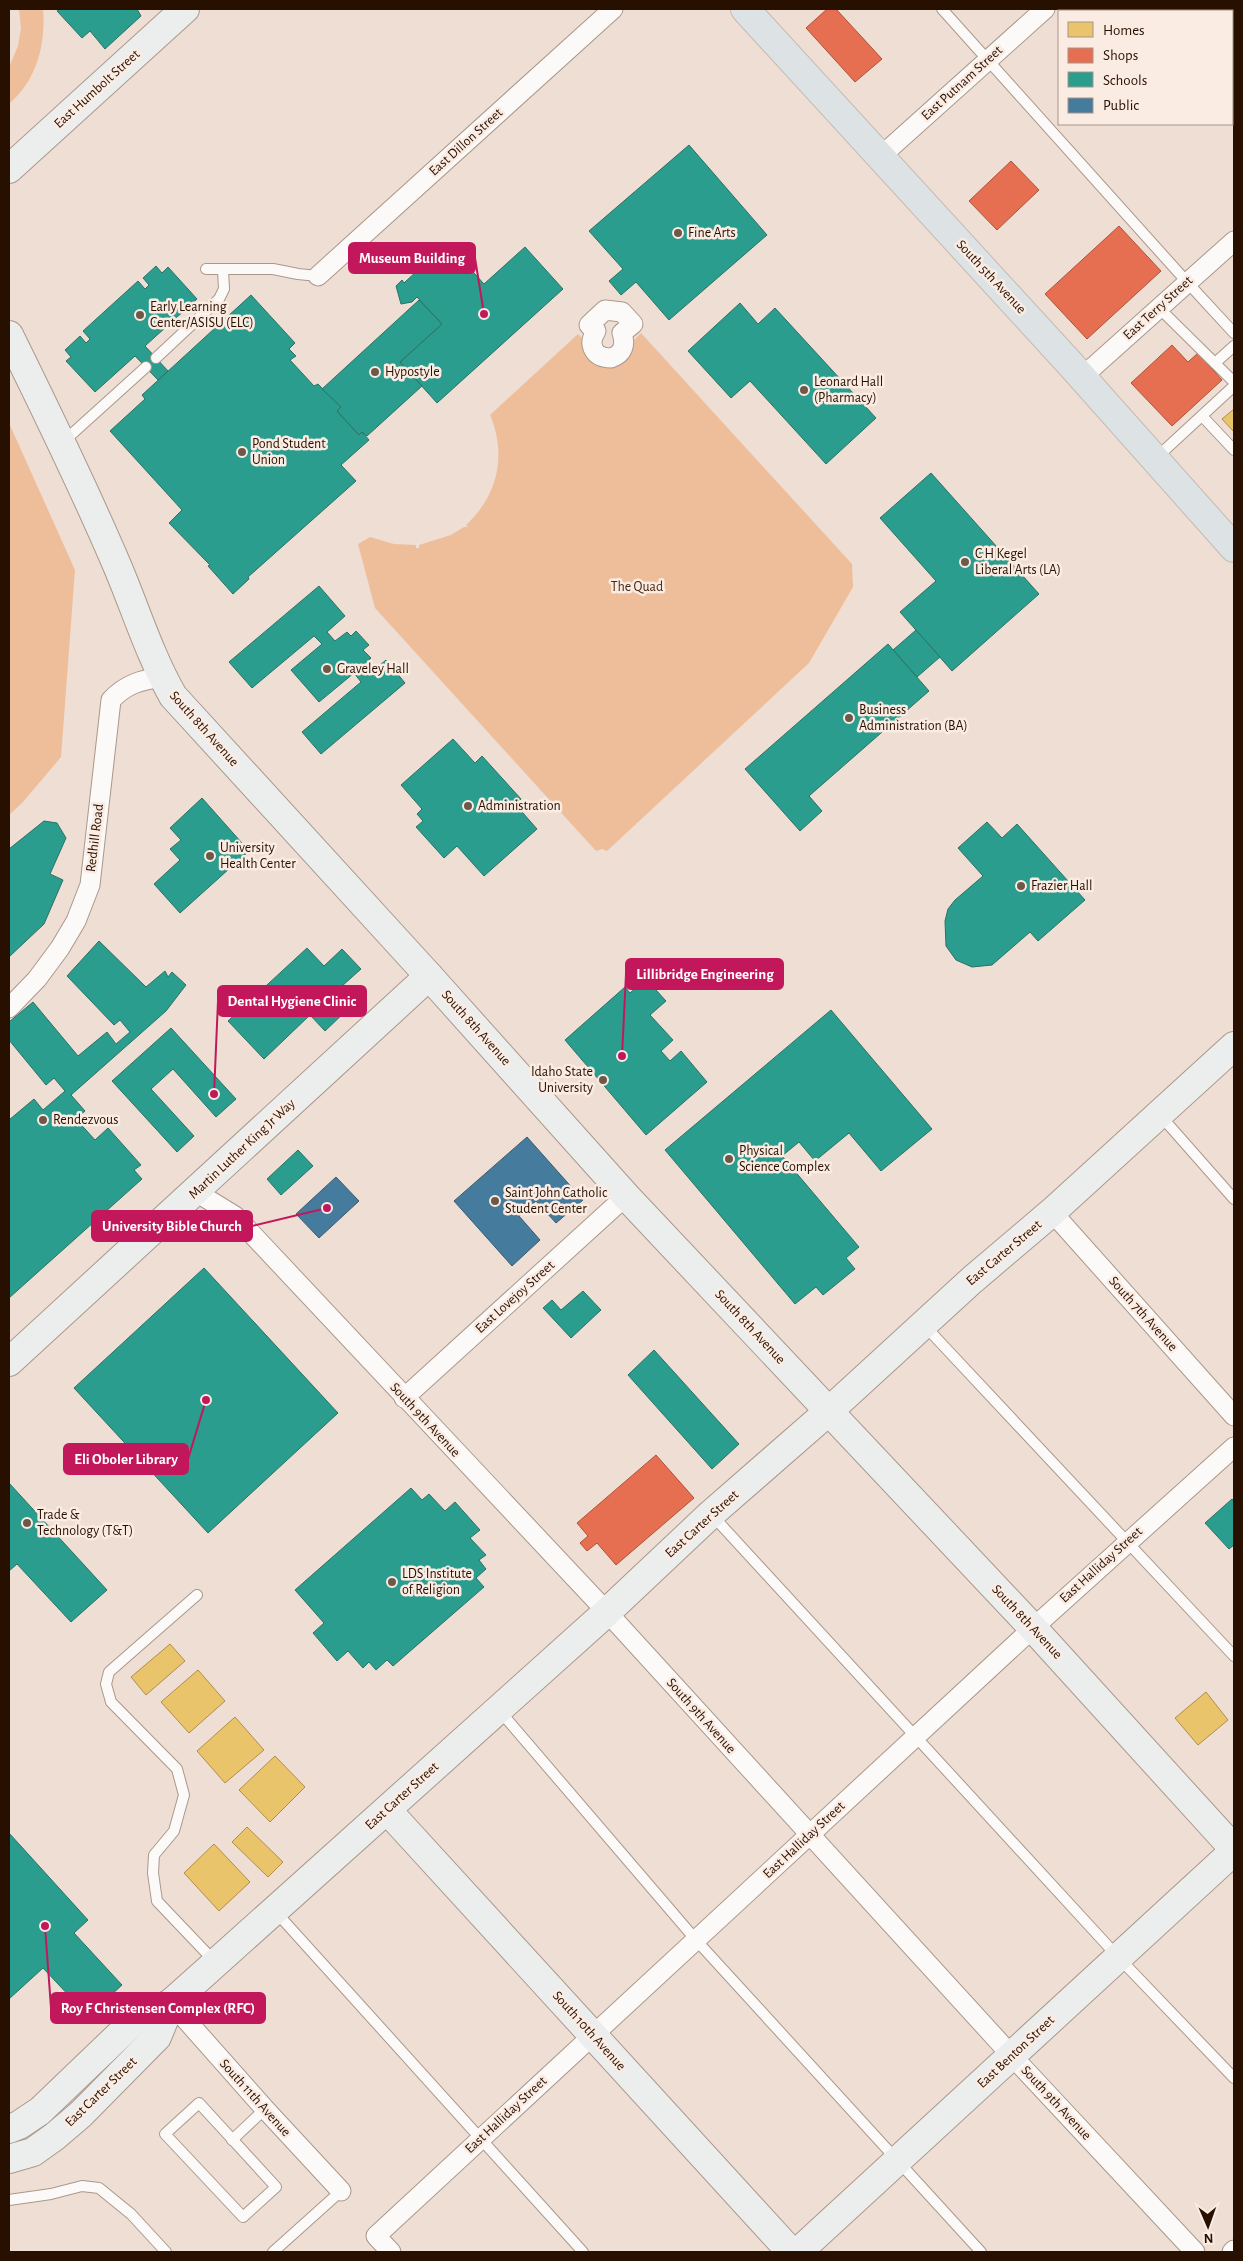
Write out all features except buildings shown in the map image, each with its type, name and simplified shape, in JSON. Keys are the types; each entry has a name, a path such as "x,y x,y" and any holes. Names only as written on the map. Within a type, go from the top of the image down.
{"main road":[{"name":"South 5th Avenue","path":"744,9 1082,377 1234,548"}],"street":[{"name":"East Humbolt Street","path":"9,169 185,9"},
{"name":"East Dillon Street","path":"318,276 613,9"},
{"name":"East Putnam Street","path":"880,157 1044,9"},
{"name":"East Terry Street","path":"1082,377 1234,241"},
{"name":"South 8th Avenue","path":"9,335 62,443 117,564 162,676 173,696 429,976 626,1196 1033,1628 1234,1850"},
{"name":"Redhill Road","path":"9,1008 36,979 60,948 76,921 90,884 112,700 121,690 138,680 162,676"},
{"name":"Martin Luther King Jr Way","path":"9,1362 429,976"},
{"name":"East Carter Street","path":"9,2129 40,2112 134,2021 171,2002 275,1911 607,1612 711,1514 829,1411 972,1280 1052,1212 1234,1046"},
{"name":"South 9th Avenue","path":"196,1192 235,1216 607,1612 1012,2056 1195,2252"},
{"name":"East Lovejoy Street","path":"404,1398 626,1196"},
{"name":"South 7th Avenue","path":"1052,1212 1234,1416"},
{"name":"East Halliday Street","path":"391,2252 376,2236 1127,1541 1234,1447"},
{"name":"South 10th Avenue","path":"387,1810 791,2252"},
{"name":"East Benton Street","path":"798,2252 1234,1850"},
{"name":"East Carter Street","path":"9,2159 33,2152 54,2137 80,2114 157,2037 171,2002"},
{"name":"South 11th Avenue","path":"171,2002 265,2109 341,2191"}],"lane":[{"path":"942,9 1234,333"},
{"path":"206,269 273,269 318,276"},
{"path":"156,358 219,299 224,289 223,270"},
{"path":"1155,459 1234,384 1159,308"},
{"path":"1215,363 1234,346"},
{"path":"62,443 146,367"},
{"path":"1202,416 1234,450"},
{"path":"1159,1114 1234,1200"},
{"path":"923,1324 1234,1656"},
{"path":"711,1514 1118,1958 1234,2078"},
{"path":"197,1595 109,1672 106,1684 111,1702 177,1769 184,1795 174,1831 154,1855 153,1873 157,1901 216,1963"},
{"path":"499,1709 696,1940 981,2252"},
{"path":"275,1911 583,2252"},
{"path":"199,2103 232,2140 276,2187 243,2217 165,2134 199,2103"},
{"path":"232,2140 265,2109"},
{"path":"9,2200 51,2194 82,2186 99,2188 131,2214 166,2252"},
{"path":"273,2252 341,2191"}],"green space":[{"path":"19,9 43,9 43,35 38,61 33,73 27,84 9,104 9,67 18,46 21,28"},
{"name":"The Quad","path":"641,333 852,564 853,587 809,663 607,851 602,849 596,851 375,608 358,544 370,537 394,544 416,545 416,548 419,548 419,545 451,535 464,527 468,527 466,525 486,501 496,474 498,445 490,415 578,334 584,340 588,354 631,343"},
{"path":"9,423 75,570 61,757 23,802 9,815"}],"place":[{"name":"Fine Arts","path":"678,233"},
{"name":"Museum Building","path":"484,314"},
{"name":"Early Learning Center/ASISU (ELC)","path":"140,315"},
{"name":"Hypostyle","path":"375,372"},
{"name":"Leonard Hall (Pharmacy)","path":"804,390"},
{"name":"Pond Student Union","path":"242,452"},
{"name":"C H Kegel Liberal Arts (LA)","path":"965,562"},
{"name":"Graveley Hall","path":"327,669"},
{"name":"Business Administration (BA)","path":"849,718"},
{"name":"Administration","path":"468,806"},
{"name":"University Health Center","path":"210,856"},
{"name":"Frazier Hall","path":"1021,886"},
{"name":"Lillibridge Engineering","path":"622,1056"},
{"name":"Idaho State University","path":"603,1080"},
{"name":"Dental Hygiene Clinic","path":"214,1094"},
{"name":"Rendezvous","path":"43,1120"},
{"name":"Physical Science Complex","path":"729,1159"},
{"name":"Saint John Catholic Student Center","path":"495,1201"},
{"name":"University Bible Church","path":"327,1208"},
{"name":"Eli Oboler Library","path":"206,1400"},
{"name":"Trade & Technology (T&T)","path":"27,1523"},
{"name":"LDS Institute of Religion","path":"392,1582"},
{"name":"Roy F Christensen Complex (RFC)","path":"45,1926"}]}
